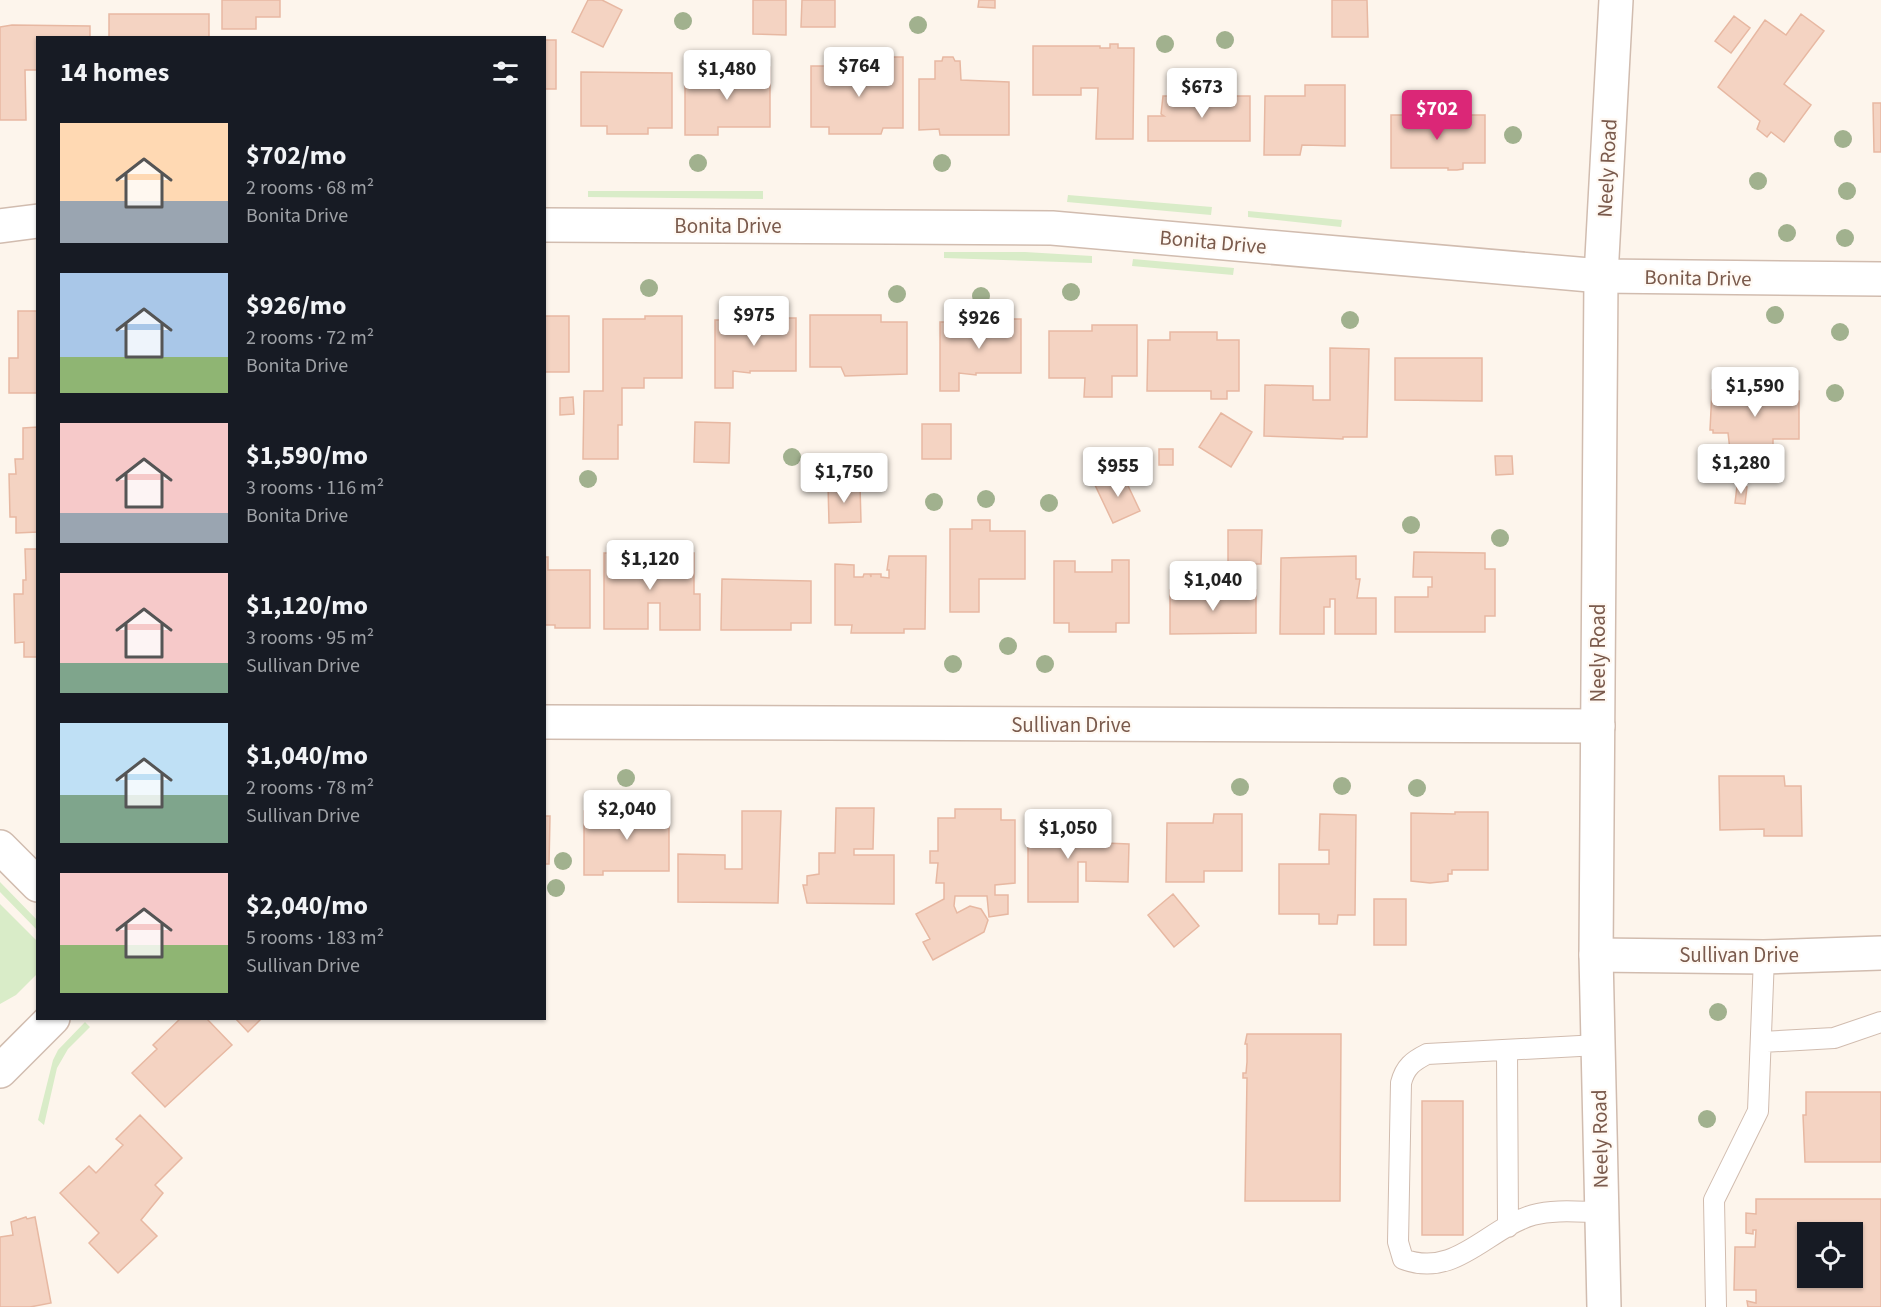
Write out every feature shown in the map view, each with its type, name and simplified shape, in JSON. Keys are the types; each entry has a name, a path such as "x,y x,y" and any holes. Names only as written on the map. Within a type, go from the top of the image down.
{"street":[{"name":"Neely Road","path":"1604,1307 1596,954 1601,276 1616,0"},
{"path":"0,226 36,221"},
{"name":"Bonita Drive","path":"546,225 1052,228 1601,276 1881,279"},
{"name":"Sullivan Drive","path":"546,722 1598,726"},
{"path":"0,847 36,883"},
{"name":"Sullivan Drive","path":"1596,954 1764,957 1881,953"},
{"path":"0,1071 51,1020"}],"lane":[{"path":"1716,1307 1714,1200 1758,1110 1764,957"},
{"path":"1762,1042 1834,1038 1881,1022"},
{"path":"1598,1045 1427,1054 1416,1059 1404,1071 1401,1083 1398,1242 1403,1259 1419,1265 1444,1262 1531,1216 1547,1212 1602,1212"},
{"path":"1507,1050 1508,1227"}],"green space":[{"path":"588,191 763,191 763,199 588,197"},
{"path":"1068,195 1212,207 1211,215 1067,202"},
{"path":"1248,211 1342,220 1341,227 1248,217"},
{"path":"944,252 1025,252 1092,256 1092,263 944,258"},
{"path":"1133,259 1234,268 1233,275 1132,266"},
{"path":"0,882 36,919 36,929 0,892"},
{"path":"0,904 36,940 36,975 16,995 0,1004"},
{"path":"85,1022 90,1027 68,1049 57,1068 44,1125 38,1120 53,1060 58,1050"}],"building":[{"path":"222,0 280,0 280,17 256,17 256,29 222,29"},
{"path":"588,0 602,0 622,10 603,47 572,32"},
{"path":"753,0 786,0 786,35 753,34"},
{"path":"802,0 835,0 835,27 801,27"},
{"path":"979,0 995,0 995,8 978,7"},
{"path":"1332,0 1367,0 1368,37 1332,37"},
{"path":"109,14 209,14 209,36 109,36"},
{"path":"1801,14 1824,31 1784,84 1811,105 1784,142 1771,132 1767,137 1757,129 1760,121 1718,87 1765,20 1786,35"},
{"path":"1734,16 1750,28 1731,53 1715,41"},
{"path":"12,25 90,26 90,36 36,36 36,70 25,70 26,120 0,120 0,27"},
{"path":"546,40 556,40 556,89 546,89"},
{"path":"1110,44 1118,44 1118,48 1134,48 1133,139 1096,139 1098,88 1081,88 1081,95 1033,95 1033,46 1110,48"},
{"path":"866,57 903,57 903,128 883,128 881,134 829,134 829,127 811,127 811,66 831,66 831,78 851,78 851,76 866,78"},
{"path":"943,57 953,57 955,61 960,61 961,80 1009,82 1009,135 940,135 939,129 919,130 919,79 935,79 935,61 942,61"},
{"path":"750,67 770,67 770,127 718,127 718,135 685,135 685,73 730,73 730,78 749,78"},
{"path":"581,72 672,73 672,128 648,128 648,134 607,134 607,126 581,126"},
{"path":"1305,85 1345,85 1345,146 1302,145 1300,155 1264,155 1265,96 1305,96"},
{"path":"1163,96 1250,96 1250,141 1148,141 1148,116 1164,116 1161,114"},
{"path":"1873,103 1881,103 1881,152 1874,152"},
{"path":"1391,115 1485,115 1485,163 1463,163 1463,169 1457,170 1391,168"},
{"path":"18,311 36,311 36,393 9,393 9,358 18,358"},
{"path":"810,315 881,315 881,322 907,322 907,374 845,376 841,367 810,367"},
{"path":"546,316 569,316 569,372 546,372"},
{"path":"645,316 682,316 682,378 644,378 644,388 622,388 622,425 618,425 618,459 583,459 584,391 603,391 603,319 645,319"},
{"path":"748,318 796,318 796,371 750,371 750,373 733,371 733,388 715,388 715,320 748,320"},
{"path":"986,319 1021,319 1021,373 976,373 976,375 959,373 959,391 940,391 940,322 986,322"},
{"path":"1092,325 1137,325 1137,376 1112,376 1112,397 1084,397 1085,378 1049,378 1049,331 1092,331"},
{"path":"1170,332 1217,332 1217,340 1239,340 1239,391 1227,391 1227,399 1211,399 1211,391 1147,391 1148,340 1170,340"},
{"path":"1330,348 1369,349 1367,437 1343,437 1343,439 1264,436 1265,385 1313,386 1313,400 1330,400"},
{"path":"1395,358 1482,358 1482,401 1395,400"},
{"path":"1712,390 1799,391 1799,439 1773,439 1773,450 1764,452 1730,450 1728,433 1713,433 1713,430 1710,430"},
{"path":"573,397 574,414 560,415 560,398"},
{"path":"1221,413 1252,432 1231,467 1199,447"},
{"path":"695,422 730,423 729,463 694,462"},
{"path":"922,424 951,424 951,459 922,459"},
{"path":"36,427 36,532 16,533 16,517 10,517 9,474 16,474 15,459 23,459 23,428"},
{"path":"1159,449 1173,449 1173,465 1159,465"},
{"path":"1495,456 1512,456 1513,474 1496,475"},
{"path":"1122,473 1140,511 1113,523 1095,485"},
{"path":"828,485 860,485 861,522 829,523"},
{"path":"1737,486 1747,487 1745,504 1735,503"},
{"path":"972,520 990,520 990,531 1025,531 1025,579 979,579 979,612 950,612 950,529 972,529"},
{"path":"1228,530 1262,530 1261,564 1228,564"},
{"path":"25,549 36,549 36,657 24,657 24,642 15,643 14,594 23,594 23,580 26,580"},
{"path":"1414,552 1485,553 1485,569 1495,569 1495,616 1485,616 1485,632 1395,632 1395,597 1428,597 1428,587 1432,587 1432,577 1413,577"},
{"path":"604,553 694,553 694,594 700,594 700,630 660,630 660,603 648,603 648,629 604,629"},
{"path":"889,556 926,556 925,629 904,629 904,633 851,633 852,625 835,625 835,564 854,565 854,577 870,574 871,577 871,574 881,574 881,577 889,578 889,570 887,570"},
{"path":"1356,556 1356,579 1360,579 1357,598 1376,598 1376,634 1335,634 1335,599 1330,599 1330,607 1324,607 1324,634 1280,634 1281,558"},
{"path":"546,557 548,557 548,570 590,570 590,628 555,628 555,625 546,625"},
{"path":"1112,560 1129,560 1129,623 1116,623 1116,632 1069,632 1069,623 1054,623 1054,561 1075,561 1075,572 1112,572"},
{"path":"722,579 811,581 811,623 791,623 791,630 721,630"},
{"path":"1170,590 1256,590 1256,633 1170,634"},
{"path":"1719,776 1784,776 1785,786 1801,786 1802,836 1764,836 1764,829 1720,830"},
{"path":"636,808 669,808 669,871 603,871 603,875 584,875 584,811 636,811"},
{"path":"836,808 874,808 873,849 854,849 854,855 894,855 894,904 807,903 803,885 807,885 807,876 819,874 819,853 835,853"},
{"path":"955,809 1001,809 1001,820 1015,820 1015,883 995,885 995,895 1008,895 1008,914 989,917 987,896 955,896 954,906 957,913 970,906 981,909 988,920 984,932 933,960 923,942 930,939 916,914 944,899 944,883 936,883 938,863 930,863 930,851 938,851 938,818 955,818"},
{"path":"742,811 781,811 778,903 678,902 678,854 725,855 725,869 742,869"},
{"path":"1039,812 1058,814 1058,820 1063,820 1063,826 1080,826 1080,842 1129,844 1128,882 1086,881 1086,862 1078,862 1078,902 1028,902 1028,814 1039,814"},
{"path":"1455,812 1488,812 1488,870 1452,870 1452,874 1448,874 1448,881 1430,883 1411,881 1411,813 1455,814"},
{"path":"1214,814 1242,814 1242,871 1204,871 1204,882 1166,882 1167,823 1213,823"},
{"path":"1320,814 1356,815 1355,915 1338,915 1337,924 1319,924 1319,914 1279,914 1279,864 1329,864 1329,850 1319,850"},
{"path":"546,816 550,816 549,864 546,864"},
{"path":"1173,894 1199,926 1174,947 1148,915"},
{"path":"1374,899 1406,899 1406,945 1374,945"},
{"path":"179,1020 208,1020 232,1045 165,1107 132,1073 157,1049 153,1045"},
{"path":"237,1020 260,1020 248,1032"},
{"path":"1247,1034 1341,1034 1340,1201 1245,1201 1247,1078 1243,1078 1243,1073 1246,1073"},
{"path":"1806,1092 1881,1092 1881,1162 1805,1162 1803,1115 1806,1115"},
{"path":"1422,1101 1463,1101 1463,1235 1422,1235"},
{"path":"140,1115 182,1158 155,1185 163,1193 141,1220 157,1236 118,1273 89,1243 99,1233 60,1193 89,1166 96,1173 123,1145 116,1139"},
{"path":"1756,1199 1881,1199 1881,1307 1748,1307 1747,1301 1756,1303 1756,1290 1734,1290 1735,1247 1755,1247 1756,1230 1753,1230 1753,1234 1746,1233 1746,1213 1756,1214"},
{"path":"26,1217 27,1219 35,1217 51,1303 30,1307 0,1307 0,1237 13,1235 11,1222"}]}
